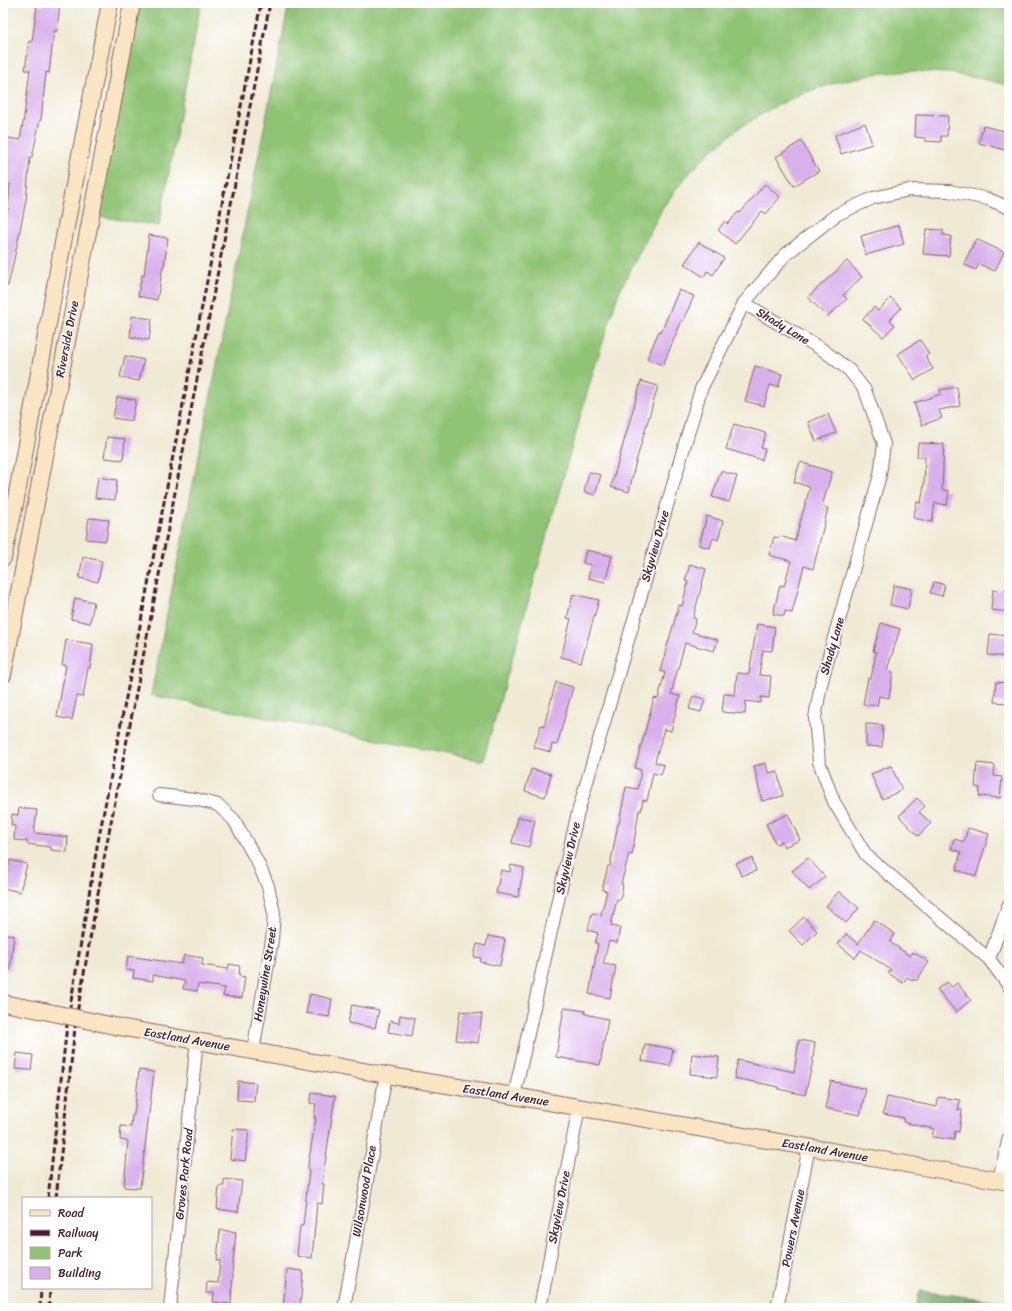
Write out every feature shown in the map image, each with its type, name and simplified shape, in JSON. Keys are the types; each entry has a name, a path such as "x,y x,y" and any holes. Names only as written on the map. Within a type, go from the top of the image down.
{"street":[{"name":"Riverside Drive","path":"3,558 15,504 67,221 110,3"},
{"name":"Riverside Drive","path":"3,675 132,3"},
{"name":"Skyview Drive","path":"514,1096 577,816 679,462 701,389 744,303 785,255 836,215 873,198 909,190 949,191 988,200 1009,208"},
{"path":"67,221 89,225"},
{"name":"Shady Lane","path":"744,303 823,350 849,370 865,390 884,444 880,475 821,684 815,718 819,762 834,802 866,855 989,959 1009,986"},
{"name":"Honeywine Street","path":"159,795 195,799 218,806 234,820 258,863 268,886 274,913 272,940 253,1050"},
{"path":"989,959 1009,904"},
{"name":"Eastland Avenue","path":"3,1004 119,1027 386,1075 1004,1181"},
{"name":"Groves Park Road","path":"170,1308 197,1040"},
{"name":"Wilsonwood Place","path":"344,1308 386,1075"},
{"name":"Skyview Drive","path":"540,1308 579,1107"},
{"path":"1004,1181 1009,1137"},
{"name":"Powers Avenue","path":"777,1308 808,1147"}],"green space":[{"path":"140,3 201,3 159,226 97,216"},
{"path":"289,3 1009,3 1009,86 984,79 947,73 911,71 874,74 838,82 803,93 770,109 739,128 711,151 685,178 663,207 619,292 591,379 483,761 151,695"},
{"path":"920,1291 1008,1302 1009,1298 1009,1308 915,1308"}],"building":[{"path":"44,3 60,3 57,31 54,31 49,73 46,72 41,120 32,157 30,157 26,200 18,241 8,286 3,286 3,218 5,209 8,210 10,184 3,183 3,137 20,140 30,70 25,70 29,41 32,42 37,5 44,6"},
{"path":"916,115 948,116 947,136 941,136 941,142 925,141 925,138 915,137"},
{"path":"865,123 872,144 841,154 835,135"},
{"path":"983,126 1009,132 1009,151 979,143"},
{"path":"801,141 819,171 794,186 776,157"},
{"path":"765,184 780,197 766,214 762,211 735,244 718,230 725,221 728,224 738,212 740,213"},
{"path":"899,225 904,244 866,255 861,236"},
{"path":"926,229 943,230 943,235 951,236 949,256 923,254"},
{"path":"149,235 168,238 157,300 138,296 142,275 144,276"},
{"path":"976,239 1004,252 995,271 979,264 976,270 965,265 965,261"},
{"path":"699,242 724,258 713,275 707,271 704,277 684,264"},
{"path":"847,261 862,277 843,295 847,299 827,317 808,297"},
{"path":"679,290 694,296 663,365 647,359 659,331 661,332"},
{"path":"891,298 901,308 890,320 895,325 883,337 863,319 874,307 878,311"},
{"path":"132,316 152,319 149,340 130,337"},
{"path":"920,340 929,354 925,356 933,369 915,380 898,354"},
{"path":"125,356 144,360 139,381 120,377"},
{"path":"755,366 782,374 778,387 770,385 764,406 745,401"},
{"path":"641,381 658,386 635,465 629,492 611,487"},
{"path":"957,387 960,406 939,410 942,418 922,425 914,403 941,394 940,390"},
{"path":"117,397 136,400 132,421 113,418"},
{"path":"828,414 836,433 816,441 808,422"},
{"path":"734,424 766,433 761,448 765,449 762,460 726,449"},
{"path":"107,437 125,439 123,460 104,458"},
{"path":"918,443 944,444 942,490 949,491 947,505 935,503 932,522 913,518 917,502 921,503 924,485 925,457 917,457"},
{"path":"800,462 832,472 822,506 828,508 813,569 804,566 792,613 785,611 784,616 773,614 780,585 784,586 791,561 769,555 774,537 779,538 780,536 795,541 810,487 794,482"},
{"path":"721,471 737,476 729,502 712,497"},
{"path":"589,472 601,475 595,495 584,492"},
{"path":"98,477 117,480 115,500 95,498"},
{"path":"707,516 723,521 718,540 713,538 710,548 699,545"},
{"path":"89,518 109,520 106,541 86,539"},
{"path":"586,550 612,556 605,582 588,578 591,565 583,563"},
{"path":"83,557 102,561 98,582 79,578"},
{"path":"690,564 706,569 693,618 696,619 692,632 718,640 714,651 685,643 671,694 680,696 671,731 664,729 655,762 664,765 661,775 653,773 647,801 643,800 641,811 639,810 632,855 629,854 621,884 623,885 620,900 617,899 611,925 620,928 617,943 609,941 603,964 616,966 610,998 589,994 598,944 595,943 598,933 588,930 592,913 601,915 607,891 602,890 608,866 610,866 626,787 638,789 641,770 635,768 654,698 658,699 665,673 660,671 679,605 682,606 688,582 685,581"},
{"path":"934,582 945,585 942,596 930,593"},
{"path":"894,585 912,589 908,609 890,605"},
{"path":"993,590 1009,591 1009,612 991,610"},
{"path":"573,594 599,600 581,662 561,657 571,619 567,618"},
{"path":"75,598 94,602 90,623 71,619"},
{"path":"881,623 900,629 887,670 893,672 889,698 879,696 877,706 863,704 868,678 871,679 876,652 873,651"},
{"path":"757,624 775,627 772,651 763,650 759,675 771,676 769,698 761,697 761,703 746,701 745,714 722,712 724,694 735,695 737,673 749,674"},
{"path":"990,634 1009,636 1009,657 988,655"},
{"path":"66,640 93,644 90,668 88,668 83,697 77,696 72,720 57,717 66,665 62,665"},
{"path":"556,682 573,687 557,745 552,744 550,752 534,747 541,725 544,726"},
{"path":"996,682 1009,683 1009,703 994,702"},
{"path":"693,696 705,699 701,712 689,709"},
{"path":"866,724 883,725 882,747 866,746"},
{"path":"766,763 768,773 777,771 783,796 762,801 754,766"},
{"path":"977,763 995,765 994,776 1002,777 1000,798 979,796 980,788 975,787"},
{"path":"891,766 902,790 882,799 871,774"},
{"path":"531,769 551,774 545,797 525,791"},
{"path":"917,798 925,806 919,812 931,823 918,836 899,816"},
{"path":"19,808 37,810 34,833 68,837 67,852 51,850 51,847 27,844 27,841 14,840 15,826 11,825 12,814 18,815"},
{"path":"788,814 800,840 784,847 782,841 776,844 766,824"},
{"path":"518,817 535,820 529,847 512,843"},
{"path":"968,828 989,834 976,876 956,870 961,852 951,849 954,839 964,842"},
{"path":"752,858 756,871 741,876 736,863"},
{"path":"808,858 825,877 809,890 792,871"},
{"path":"10,860 27,864 20,892 3,888"},
{"path":"511,865 524,868 518,897 496,893 501,870 510,872"},
{"path":"839,891 859,908 846,923 826,906"},
{"path":"804,917 817,931 803,945 789,931"},
{"path":"874,920 895,934 890,942 910,956 913,952 929,962 917,980 907,977 903,983 888,973 891,970 861,950 855,958 838,944 846,934 858,944"},
{"path":"3,934 14,935 10,970 3,970"},
{"path":"488,936 505,939 500,966 480,962 481,958 474,957 477,944 486,946"},
{"path":"184,955 203,958 202,965 228,969 229,964 240,966 239,976 245,977 242,998 223,996 225,988 198,984 197,991 183,989 185,981 153,975 153,981 133,978 134,971 126,970 128,956 182,964"},
{"path":"947,982 952,987 957,983 971,1000 956,1012 937,989"},
{"path":"310,994 332,999 329,1017 306,1013"},
{"path":"352,1005 379,1010 375,1028 348,1023"},
{"path":"564,1008 585,1011 585,1014 608,1019 600,1065 556,1057"},
{"path":"460,1011 482,1014 478,1043 456,1040"},
{"path":"400,1015 415,1018 412,1036 388,1032 390,1021 399,1023"},
{"path":"799,1040 815,1043 812,1065 805,1095 778,1089 779,1087 734,1078 738,1060 794,1072"},
{"path":"645,1044 673,1049 670,1066 642,1061"},
{"path":"17,1053 33,1055 31,1070 15,1069"},
{"path":"692,1054 719,1057 717,1077 690,1074"},
{"path":"139,1070 154,1072 140,1188 124,1187 128,1141 120,1140 121,1126 131,1127 132,1115 134,1115"},
{"path":"238,1081 256,1083 254,1101 237,1100"},
{"path":"831,1081 866,1089 860,1115 825,1108"},
{"path":"312,1093 335,1096 322,1184 324,1184 322,1204 317,1203 312,1258 297,1256 300,1226 303,1226 309,1171 308,1165 316,1118 314,1118 316,1104 310,1103"},
{"path":"887,1097 937,1107 938,1097 960,1100 958,1110 962,1110 959,1132 955,1131 954,1140 932,1137 934,1129 903,1122 904,1118 883,1114"},
{"path":"233,1129 249,1130 245,1161 230,1159"},
{"path":"224,1179 242,1181 238,1212 217,1209 219,1186 224,1186"},
{"path":"220,1230 236,1232 231,1304 213,1302 214,1293 206,1293 207,1282 218,1283 220,1261 217,1260"},
{"path":"287,1269 303,1271 300,1308 283,1308"}],"railway":[{"path":"48,1197 67,1025 97,847 261,3"},
{"path":"56,1197 76,1019 106,848 270,3"},
{"path":"40,1308 41,1289"},
{"path":"49,1308 50,1289"}]}
